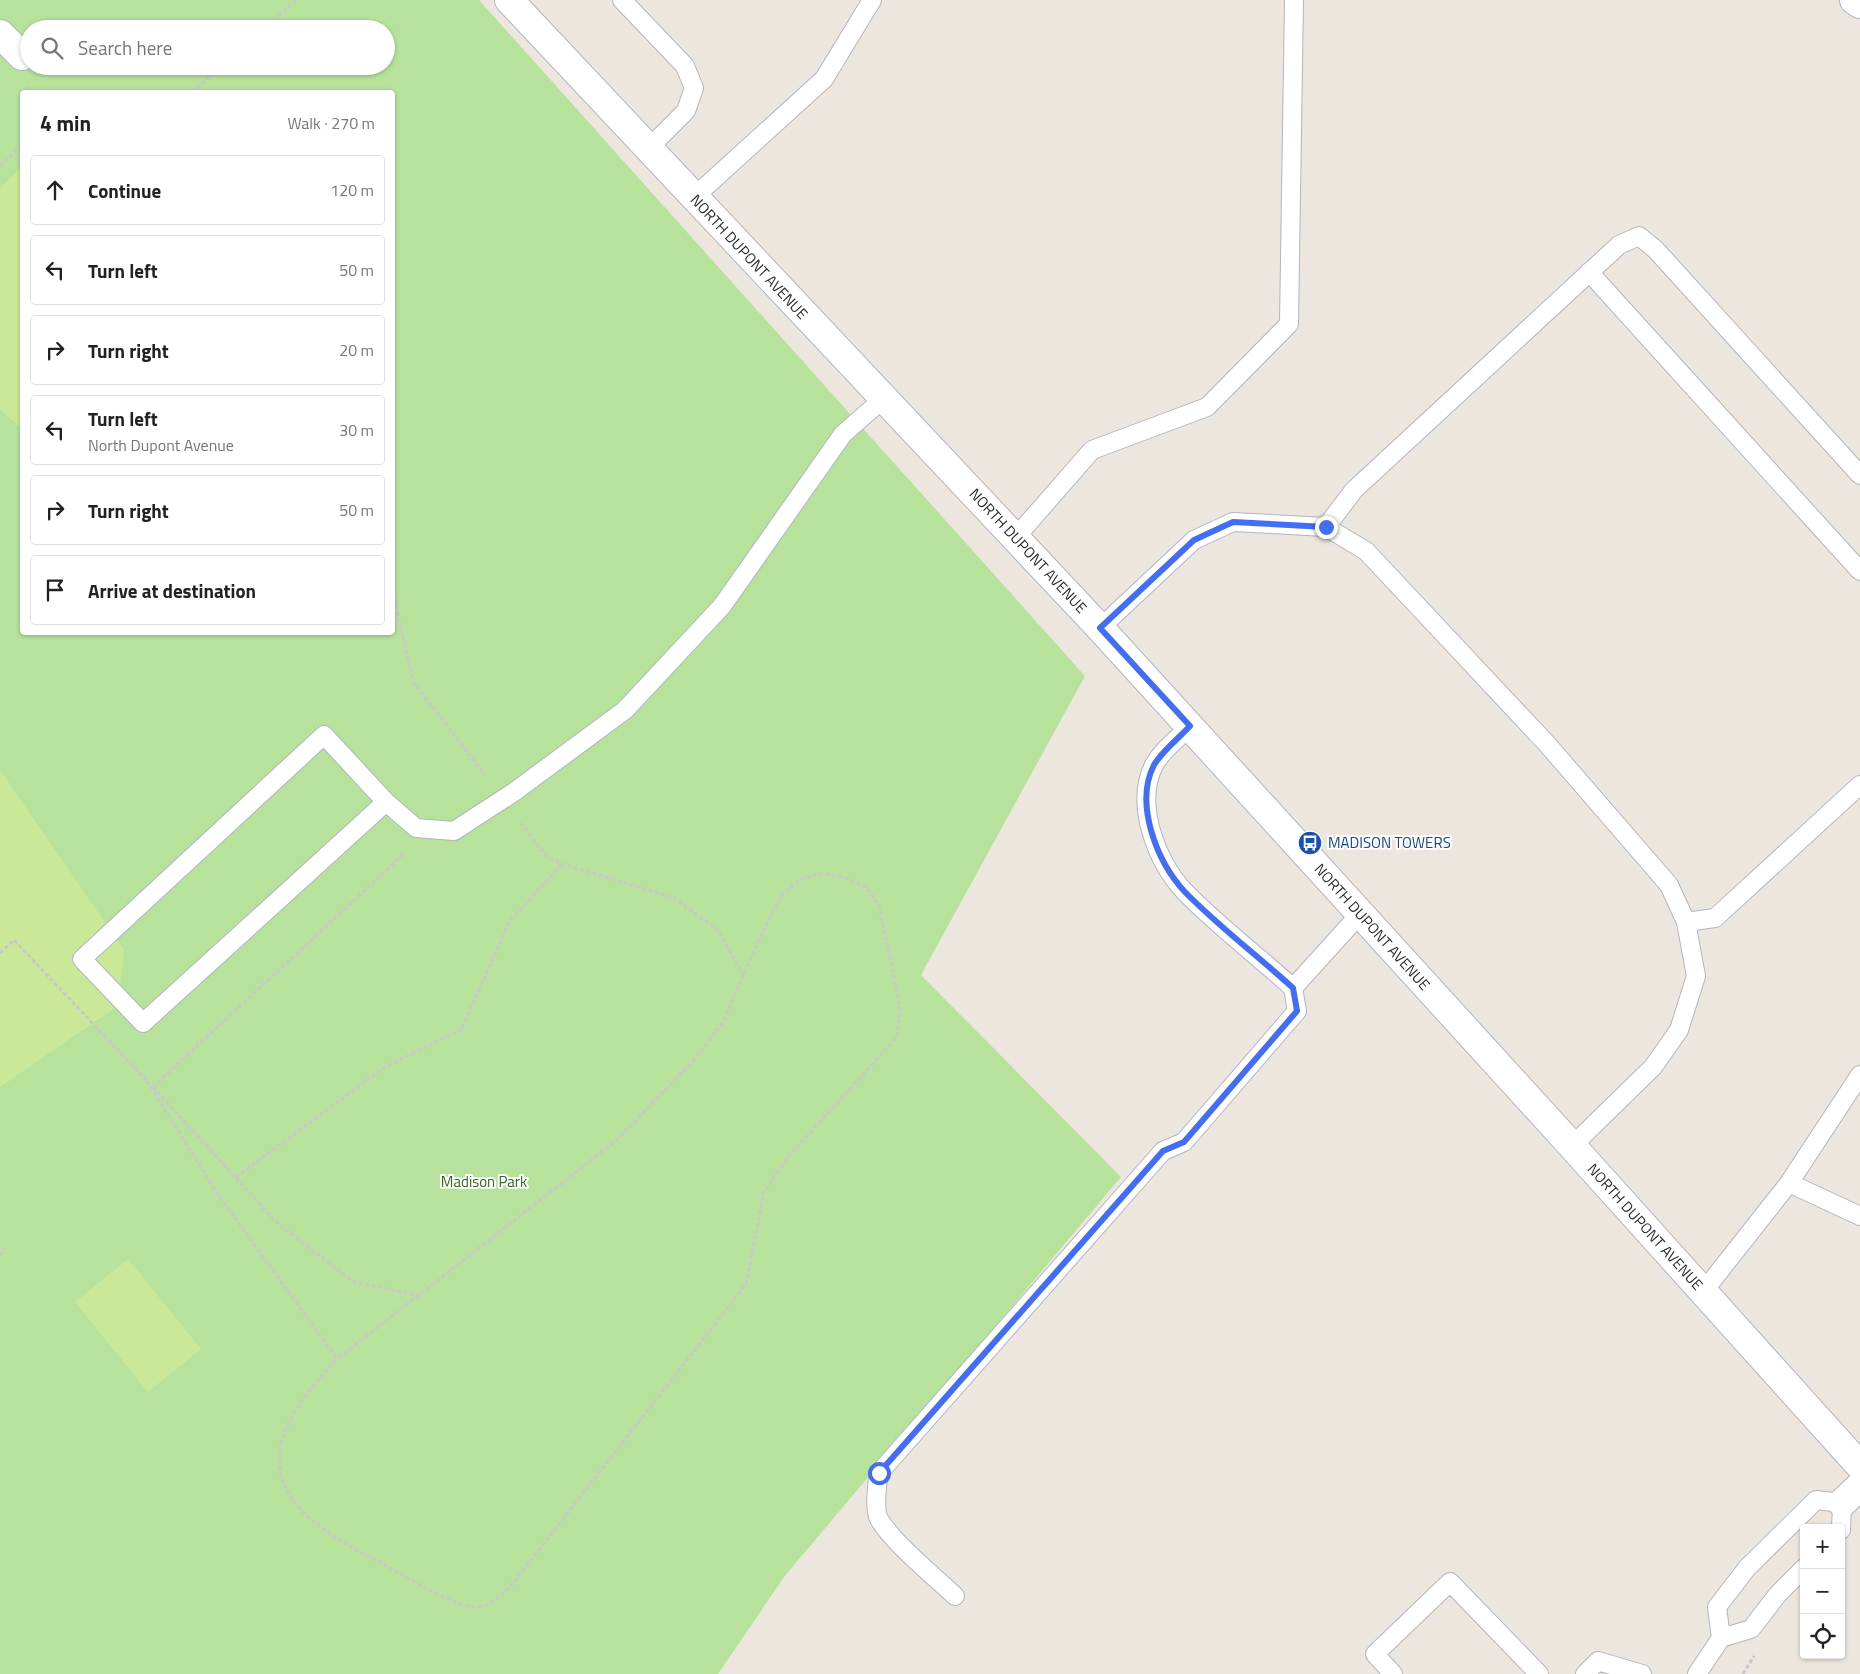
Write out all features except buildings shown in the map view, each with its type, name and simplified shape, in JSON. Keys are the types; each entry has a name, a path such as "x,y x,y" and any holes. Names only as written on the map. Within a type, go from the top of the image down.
{"street":[{"name":"NORTH DUPONT AVENUE","path":"509,0 693,198 1100,628 1572,1146 1860,1466"},
{"path":"1854,0 1860,4"},
{"path":"0,34 20,54"}],"lane":[{"path":"622,0 685,66 694,88 686,111 648,150"},
{"path":"693,198 824,79 872,0"},
{"path":"1016,538 1092,450 1207,407 1289,324 1294,0"},
{"path":"1326,527 1354,490 1619,245 1639,236 1656,250 1860,475"},
{"path":"1589,272 1860,571"},
{"path":"386,802 143,1023 82,959 324,735 386,802 416,828 454,831 514,792 625,710 722,606 843,434 883,399"},
{"path":"1100,628 1194,540 1233,522 1326,527 1366,551 1547,744 1669,885 1686,922 1696,976 1679,1030 1654,1067 1572,1146"},
{"path":"955,1596 904,1547 878,1518 876,1486 879,1473 1163,1151 1184,1142 1297,1011 1293,988 1185,891 1166,864 1148,814 1148,788 1154,765 1190,726"},
{"path":"1686,922 1714,918 1860,785"},
{"path":"1293,988 1360,914"},
{"path":"1703,1292 1790,1183 1860,1075"},
{"path":"1790,1183 1860,1216"},
{"path":"1721,1638 1717,1607 1747,1568 1816,1500 1851,1494 1843,1524"},
{"path":"1697,1674 1721,1638 1751,1629 1778,1594 1803,1569"},
{"path":"1393,1674 1375,1654 1450,1582 1539,1674"},
{"path":"1585,1674 1598,1661 1642,1674"}],"path":[{"path":"274,20 296,0"},
{"path":"194,90 212,75"},
{"path":"0,166 20,147"},
{"path":"395,600 412,682 486,775"},
{"path":"521,823 546,856 562,864 672,897 717,929 743,975"},
{"path":"236,1177 386,1066 461,1030 510,921 562,864"},
{"path":"819,873 844,877 866,887 879,906 900,1008 898,1038 788,1157 764,1192 746,1284 520,1574 498,1598 479,1607 456,1602 338,1540 309,1520 289,1498 278,1465 284,1434 304,1397 337,1359 420,1296 617,1140 693,1061 717,1030 723,1022 743,975 782,895 800,880 819,873"},
{"path":"0,953 14,940 275,1220 352,1282 420,1296"},
{"path":"147,1081 217,1193 337,1359"},
{"path":"0,1255 5,1248"}],"green space":[{"name":"Madison Park","path":"0,0 479,0 1085,676 921,975 1121,1177 784,1577 718,1674 0,1674"},
{"path":"18,170 20,172 20,427 0,409 0,189"},
{"path":"0,770 124,950 118,1006 0,1087"},
{"path":"128,1259 201,1349 148,1392 75,1302"}],"place":[{"name":"MADISON TOWERS","path":"1310,843"}],"route":[{"path":"879,1473 1163,1151 1184,1142 1297,1011 1293,988 1185,891 1166,864 1154,837 1148,814 1148,788 1154,765 1190,726 1100,628 1194,540 1233,522 1326,527"}]}
